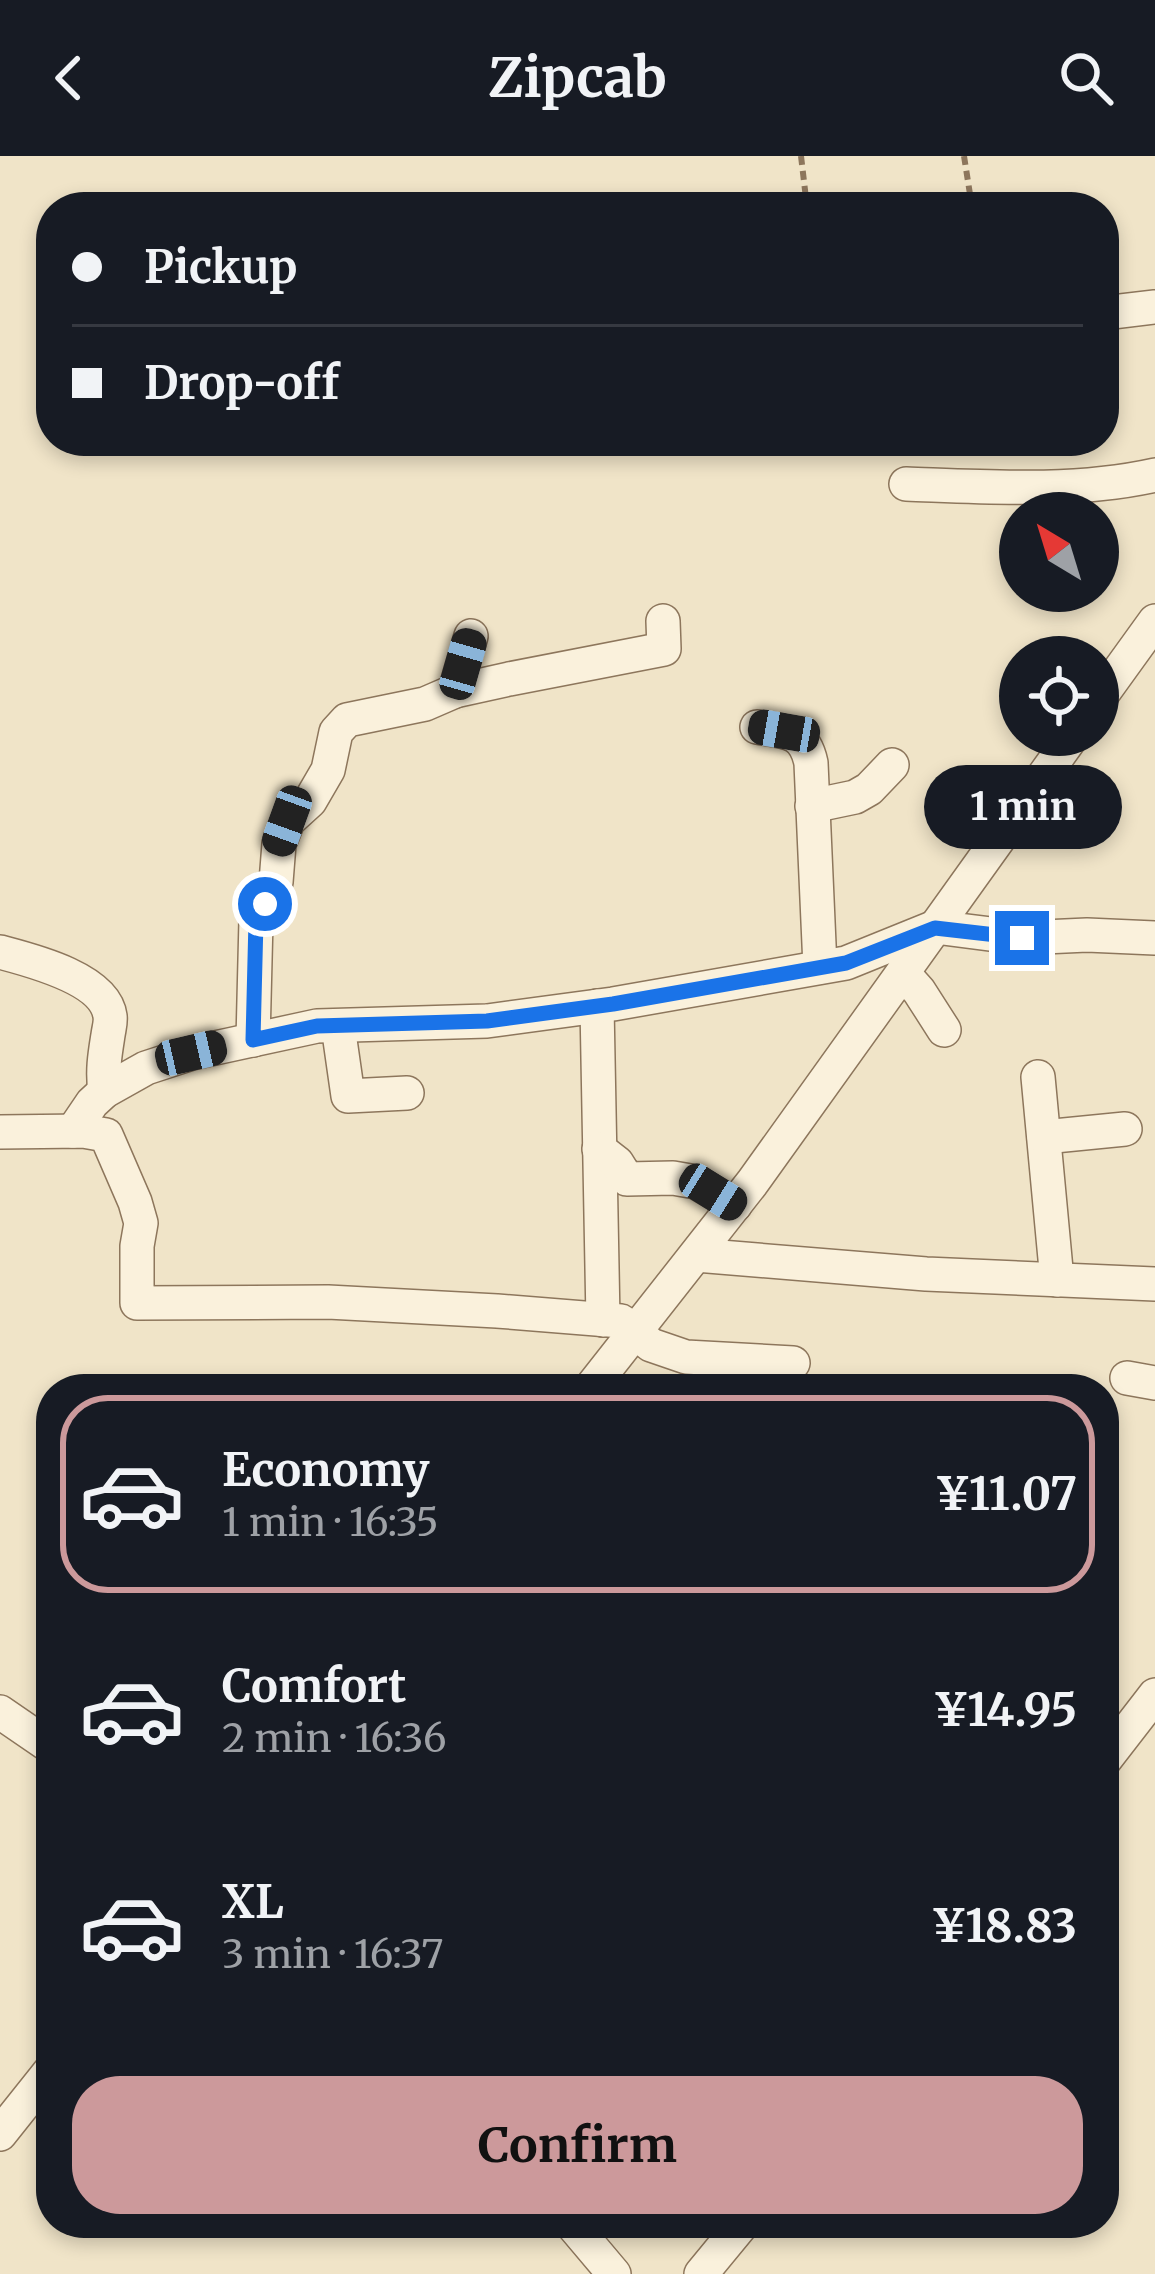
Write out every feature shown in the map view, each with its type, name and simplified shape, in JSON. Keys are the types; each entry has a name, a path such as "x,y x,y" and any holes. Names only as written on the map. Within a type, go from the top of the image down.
{"street":[{"path":"1119,311 1155,307"},
{"path":"906,484 1027,488 1155,475"},
{"path":"1119,671 1155,620"},
{"path":"253,1040 256,920 276,882 279,844 287,821 310,801 328,770 336,732 347,720 425,704 455,691 664,649 663,622"},
{"path":"455,691 471,636"},
{"path":"757,727 800,737 807,747 820,967"},
{"path":"602,1374 735,1205 1058,756"},
{"path":"812,806 855,797 892,765"},
{"path":"73,1131 105,1091 146,1068 191,1053 317,1026 487,1021 597,1006 846,963 935,928 1022,938 1155,938"},
{"path":"0,952 70,974 103,1002 111,1015 105,1091"},
{"path":"903,973 944,1030"},
{"path":"597,1006 602,1320"},
{"path":"338,1026 348,1096 407,1093"},
{"path":"1038,1077 1057,1280"},
{"path":"1044,1137 1124,1129"},
{"path":"0,1132 106,1135 141,1222 137,1304 328,1302 602,1320 621,1322 651,1345 686,1357 794,1363"},
{"path":"599,1149 617,1163 627,1179 696,1182 735,1205"},
{"path":"696,1255 926,1274 1155,1284"},
{"path":"1119,1742 1155,1695"},
{"path":"0,1712 36,1737"},
{"path":"0,2134 36,2089"},
{"path":"584,2238 614,2274"},
{"path":"701,2274 730,2238"}],"path":[{"path":"801,156 805,192"},
{"path":"964,156 970,192"}],"route":[{"path":"265,904 256,920 253,1040 317,1026 487,1021 613,1004 846,963 935,928 1022,938"}]}
